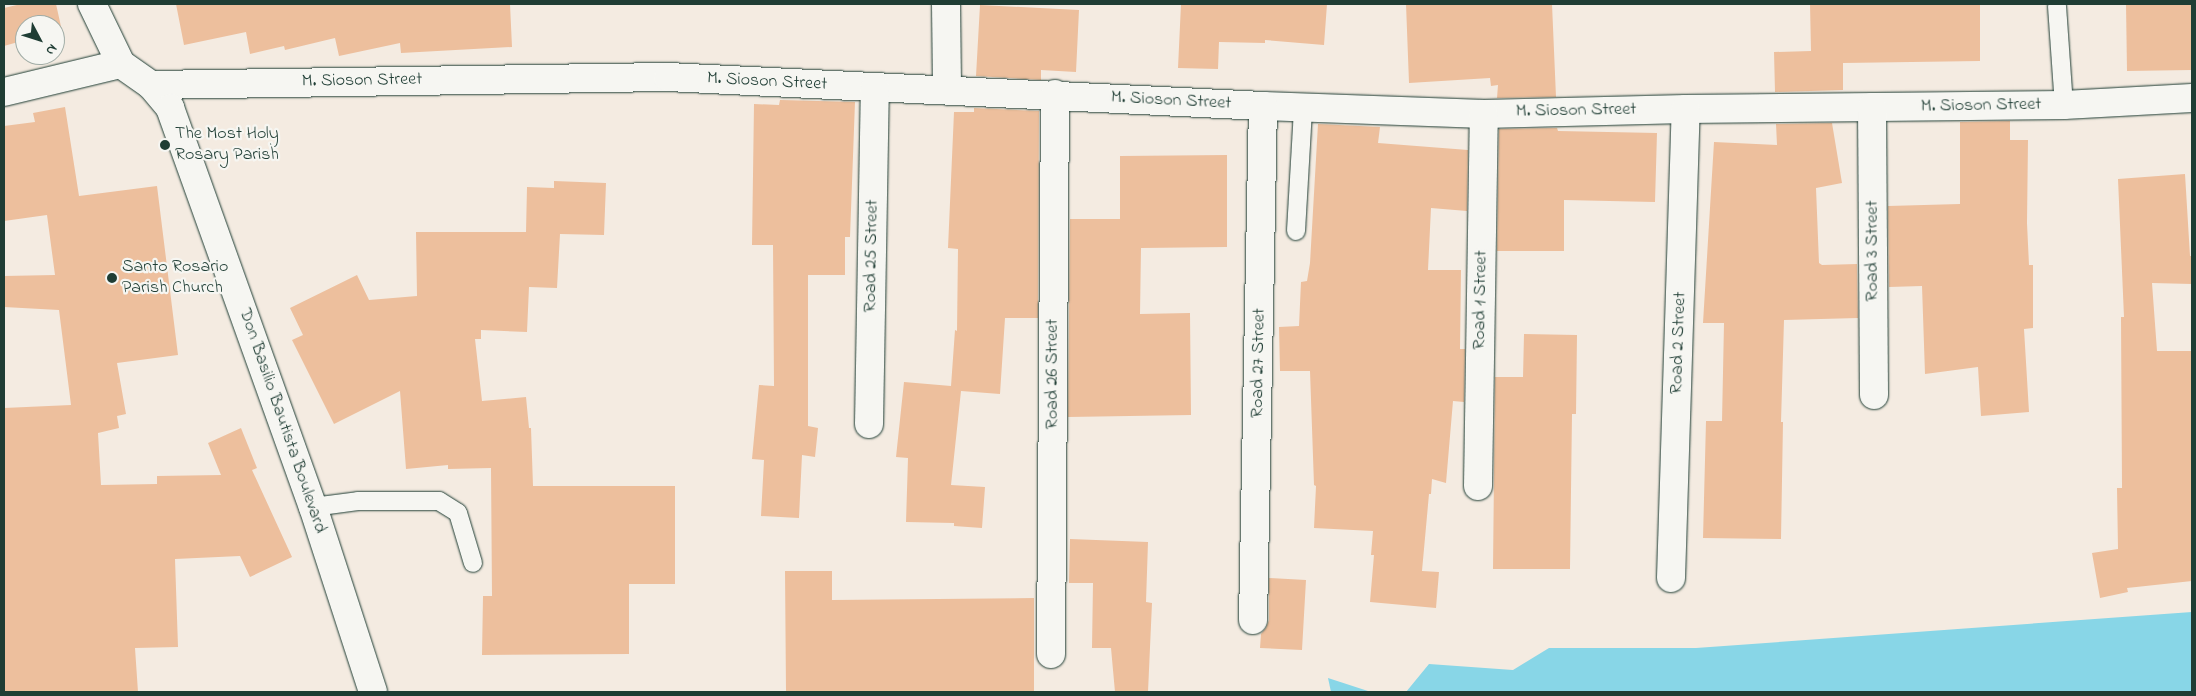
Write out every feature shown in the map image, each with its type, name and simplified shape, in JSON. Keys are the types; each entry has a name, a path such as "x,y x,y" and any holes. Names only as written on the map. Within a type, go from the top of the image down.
{"street":[{"name":"Don Basilio Bautista Boulevard","path":"92,4 121,64 151,85 170,108 313,507 373,692"},
{"path":"946,4 947,90"},
{"path":"4,92 121,64"},
{"name":"M. Sioson Street","path":"151,85 668,77 875,88 1055,94 1302,108 1484,114 1686,109 2064,105 2192,98"},
{"name":"Road 25 Street","path":"869,424 875,88"},
{"name":"Road 26 Street","path":"1051,654 1055,94"},
{"name":"Road 27 Street","path":"1253,620 1263,106"},
{"name":"Road 3 Street","path":"1872,107 1874,395"},
{"name":"Road 2 Street","path":"1671,578 1686,109"},
{"name":"Road 1 Street","path":"1478,486 1484,114"}],"lane":[{"path":"2057,6 2064,105"},
{"path":"1296,231 1302,108"},
{"path":"313,507 358,501 439,501 458,513 473,563"}],"water":[{"path":"2192,612 2192,692 1406,692 1429,664 1513,670 1549,648 1696,648"},
{"path":"1328,678 1371,692 1331,692"}],"building":[{"path":"21,4 56,4 58,15 15,15 15,43 4,46 4,8"},
{"path":"176,4 510,4 512,47 401,53 400,43 339,56 335,38 285,50 284,46 250,54 246,32 184,45"},
{"path":"1181,4 1327,4 1324,45 1265,40 1265,43 1219,42 1218,69 1178,68"},
{"path":"1406,4 1552,4 1556,97 1497,98 1498,85 1491,86 1490,78 1409,83"},
{"path":"1810,4 1980,4 1980,61 1843,63 1843,90 1775,92 1774,52 1811,51"},
{"path":"2126,4 2192,4 2192,70 2127,71"},
{"path":"980,5 1079,10 1076,72 1041,70 1041,80 976,76"},
{"path":"780,100 855,102 850,237 845,237 845,275 808,275 808,426 818,428 815,457 802,455 799,518 761,516 764,460 752,459 759,385 774,386 773,245 752,245 754,104 779,105"},
{"path":"65,107 79,196 157,186 178,355 117,363 126,414 117,416 119,428 98,433 101,485 157,484 157,476 221,475 208,443 241,428 257,468 252,470 292,557 250,577 240,556 175,559 178,647 135,648 138,692 4,692 4,408 71,405 59,310 4,307 4,276 55,275 47,215 4,221 4,126 35,122 33,113"},
{"path":"974,108 1039,111 1038,318 1005,318 1000,394 961,391 951,485 985,487 982,528 954,526 954,523 906,522 908,458 896,457 904,382 951,386 955,330 957,331 958,249 948,248 954,112 974,112"},
{"path":"2010,121 2010,140 2028,140 2027,223 2029,265 2033,265 2033,328 2024,329 2029,412 1981,416 1978,367 1925,374 1922,286 1889,287 1888,206 1960,204 1960,122"},
{"path":"1832,123 1842,183 1816,188 1819,263 1822,265 1857,264 1858,318 1784,320 1781,422 1783,422 1781,539 1703,538 1706,421 1722,421 1724,323 1703,323 1714,142 1777,145 1776,124"},
{"path":"1318,124 1380,127 1378,143 1468,150 1467,211 1431,208 1428,270 1461,270 1460,349 1465,349 1464,402 1453,401 1446,483 1432,479 1431,494 1429,494 1422,571 1439,572 1436,608 1370,602 1374,555 1371,555 1373,531 1314,528 1316,486 1314,485 1310,371 1280,371 1279,327 1299,326 1301,282 1307,281 1310,263"},
{"path":"1557,128 1558,131 1657,133 1655,202 1564,200 1564,251 1497,251 1499,129"},
{"path":"1227,155 1227,247 1141,248 1140,314 1190,313 1191,415 1068,417 1070,219 1120,219 1120,156"},
{"path":"2185,174 2190,256 2192,256 2192,284 2152,283 2157,351 2192,351 2192,581 2127,588 2128,592 2100,598 2092,553 2118,549 2117,488 2122,488 2121,317 2124,317 2118,179"},
{"path":"554,181 606,183 604,235 560,234 557,288 529,287 527,332 481,330 481,339 475,339 482,401 526,397 529,428 531,428 533,486 675,486 675,584 629,584 629,654 482,655 483,596 492,596 491,468 448,469 448,465 406,469 400,391 334,424 292,340 303,335 290,308 357,275 369,300 417,296 416,232 526,232 527,187 554,188"},
{"path":"1524,334 1577,335 1576,414 1572,414 1570,569 1493,569 1495,377 1523,377"},
{"path":"1070,539 1148,542 1146,602 1152,603 1148,692 1115,692 1111,648 1092,648 1093,583 1069,583"},
{"path":"785,571 832,571 832,600 1034,598 1034,692 786,692"},
{"path":"1269,578 1306,580 1302,650 1260,648 1261,634 1269,620"}],"place":[{"name":"The Most Holy Rosary Parish","path":"165,145"},
{"name":"Santo Rosario Parish Church","path":"112,278"}]}
